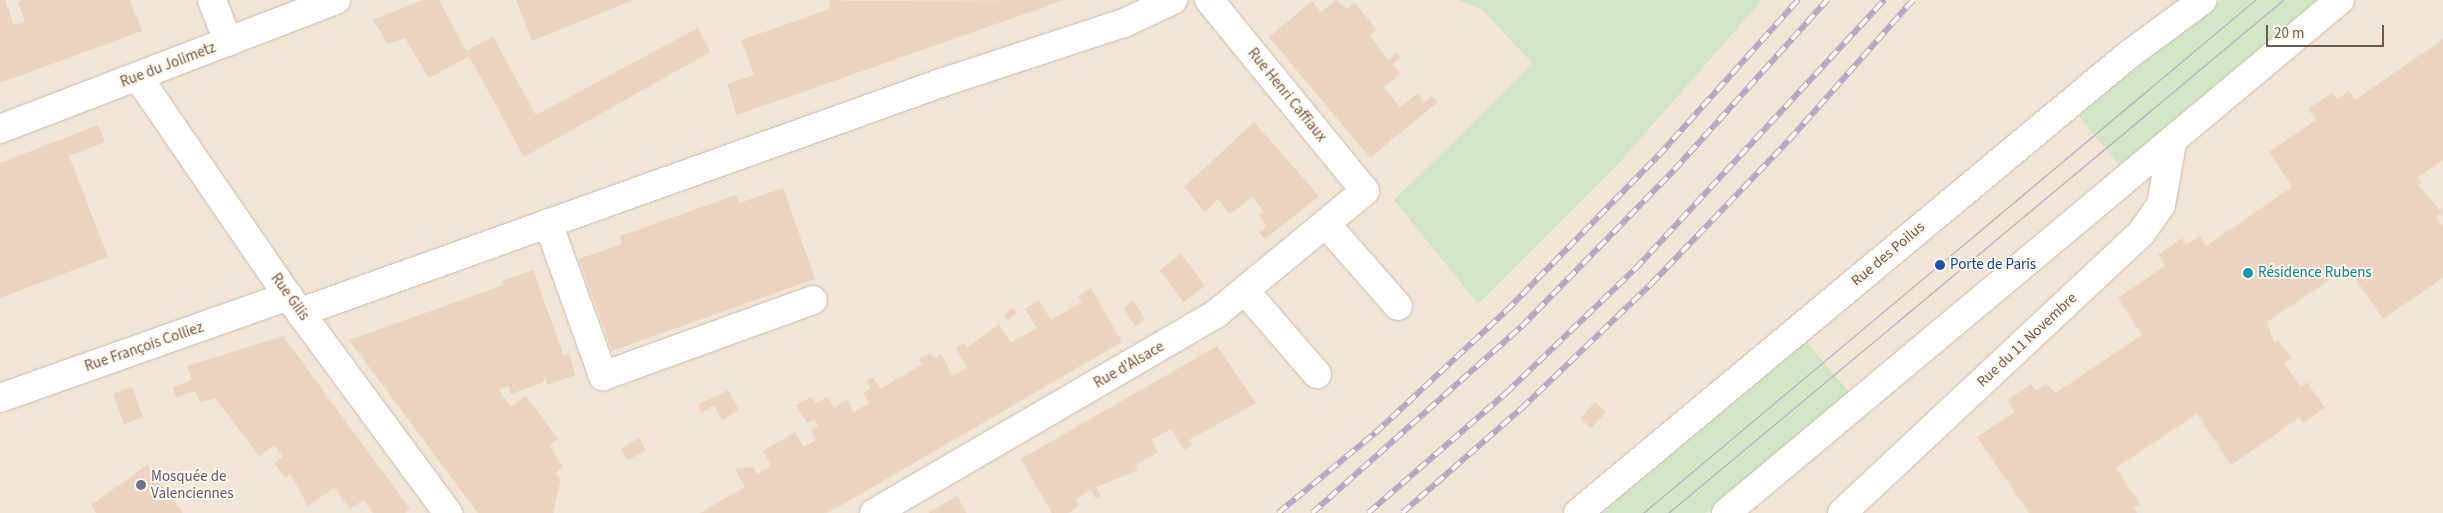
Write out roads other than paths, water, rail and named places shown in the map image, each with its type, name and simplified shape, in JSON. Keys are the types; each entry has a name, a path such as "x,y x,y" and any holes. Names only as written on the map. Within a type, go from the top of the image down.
{"street":[{"path":"212,0 228,42"},
{"name":"Rue du Jolimetz","path":"0,129 336,0"},
{"name":"Rue François Colliez","path":"0,398 548,224 1124,22 1173,0"},
{"name":"Rue Henri Caffiaux","path":"1209,0 1365,191"},
{"name":"Rue des Poilus","path":"1578,513 2110,70 2203,0"},
{"path":"1726,513 2172,144 2340,0"},
{"name":"Rue Gilis","path":"138,77 294,304 448,513"},
{"name":"Rue du 11 Novembre","path":"1842,513 2142,232 2161,205 2172,144"},
{"name":"Rue d'Alsace","path":"874,513 1198,325 1245,291 1365,191"},
{"path":"548,224 603,376 813,300"},
{"path":"1326,224 1398,306"},
{"path":"1245,291 1317,374"}],"tram line":[{"path":"1643,513 2255,0"},
{"path":"1668,513 2283,0"}],"railway":[{"path":"1278,513 1375,433 1506,311 1658,156 1798,0"},
{"path":"1312,513 1521,327 1674,170 1827,0"},
{"path":"1368,513 1506,393 1635,269 1884,0"},
{"path":"1402,513 1521,409 1651,284 1789,140 1913,0"}],"place":[{"name":"Porte de Paris","path":"1940,265"},
{"name":"Résidence Rubens","path":"2248,273"},
{"name":"Mosquée de Valenciennes","path":"141,485"}]}
